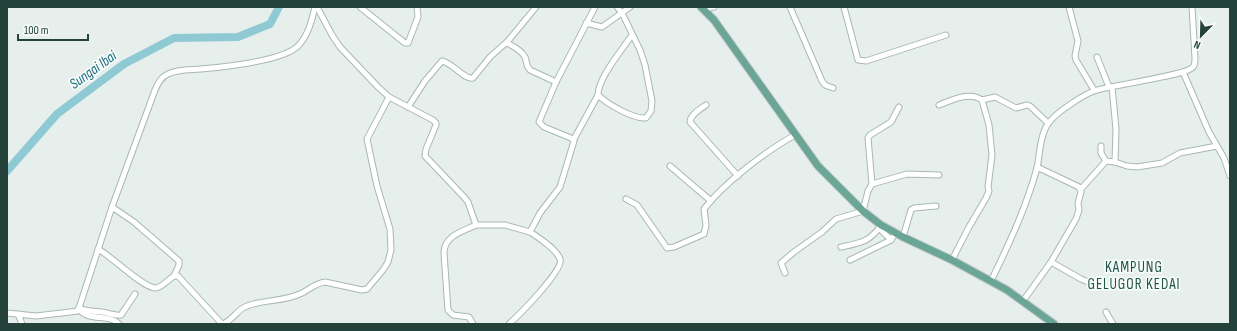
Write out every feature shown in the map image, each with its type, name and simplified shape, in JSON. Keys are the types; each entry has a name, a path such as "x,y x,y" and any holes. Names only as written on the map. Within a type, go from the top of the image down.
{"main road":[{"path":"702,8 714,20 818,166 863,212 880,227 952,260 991,281 1023,301 1054,324"}],"street":[{"path":"316,7 340,47 389,97 436,123 426,149 425,156 468,202 476,225"},
{"path":"79,309 95,259 116,209 155,90 162,78 175,72 243,64 282,55 293,50 302,41 309,28 316,7"},
{"path":"360,7 405,43 409,42 417,20 417,7"},
{"path":"408,107 425,81 440,62 448,63 468,78 473,78 490,57 507,43 536,7"},
{"path":"574,139 544,127 539,122 556,82 595,7"},
{"path":"598,95 617,108 642,118 646,118 651,111 652,101 645,65 640,50 622,13 617,7"},
{"path":"586,23 602,27 630,7"},
{"path":"702,8 714,7"},
{"path":"790,7 822,81 825,85 833,88"},
{"path":"844,7 858,60 866,61 946,34"},
{"path":"1070,7 1078,41 1075,56 1076,60 1094,90"},
{"path":"991,281 1017,227 1037,167 1043,135 1048,123 1058,113 1094,90 1183,72 1192,68 1195,64 1192,7"},
{"path":"530,232 540,213 560,187 574,139 598,95 598,91 607,71 632,35"},
{"path":"507,43 525,56 527,67 530,70 556,82"},
{"path":"1097,57 1111,87 1117,146 1115,162"},
{"path":"1183,72 1209,132 1224,158 1230,176"},
{"path":"939,105 969,95 982,100 995,97 1016,108 1027,105 1030,106 1048,123"},
{"path":"174,276 178,276 180,278 222,324 227,322 246,306 284,300 297,296 320,283 325,282 362,290 367,289 386,266 391,250 390,229 377,186 368,139 389,97"},
{"path":"952,260 968,227 989,191 988,187 992,155 989,125 982,100"},
{"path":"706,105 693,115 690,122 738,176"},
{"path":"786,273 781,263 794,252 822,232 836,219 863,212 868,191 872,184 868,138 870,135 891,122 899,107"},
{"path":"626,199 637,205 667,248 670,248 704,234 706,225 704,209 710,201 775,146 795,135"},
{"path":"1101,146 1101,153 1106,161"},
{"path":"1106,161 1115,162 1132,168 1162,163 1180,152 1217,146"},
{"path":"1023,301 1051,262 1078,214 1080,206 1078,203 1081,190 1106,161"},
{"path":"670,166 710,201"},
{"path":"1037,167 1079,187 1081,190"},
{"path":"872,184 907,174 939,175"},
{"path":"903,237 911,210 914,208 936,206"},
{"path":"99,249 106,253 124,269 151,287 156,288 174,276 180,265 179,261 134,222 116,209"},
{"path":"474,324 469,317 453,315 448,310 444,246 447,241 476,225 506,225 530,232 550,247 560,259 561,264 523,312 509,324"},
{"path":"841,247 859,243 870,238 880,227 891,240"},
{"path":"850,260 891,240 895,233"},
{"path":"1051,262 1081,279 1100,286"},
{"path":"12,314 36,316 70,312 79,309 117,316 122,315 135,294"},
{"path":"79,309 93,318 110,318 119,324"},
{"path":"1106,312 1113,324"},
{"path":"12,314 22,324"}],"waterway":[{"name":"Sungai Ibai","path":"7,171 57,114 124,64 174,38 238,37 270,24 279,7"}],"district":[{"name":"KAMPUNG GELUGOR KEDAI","path":"1134,276"}]}
